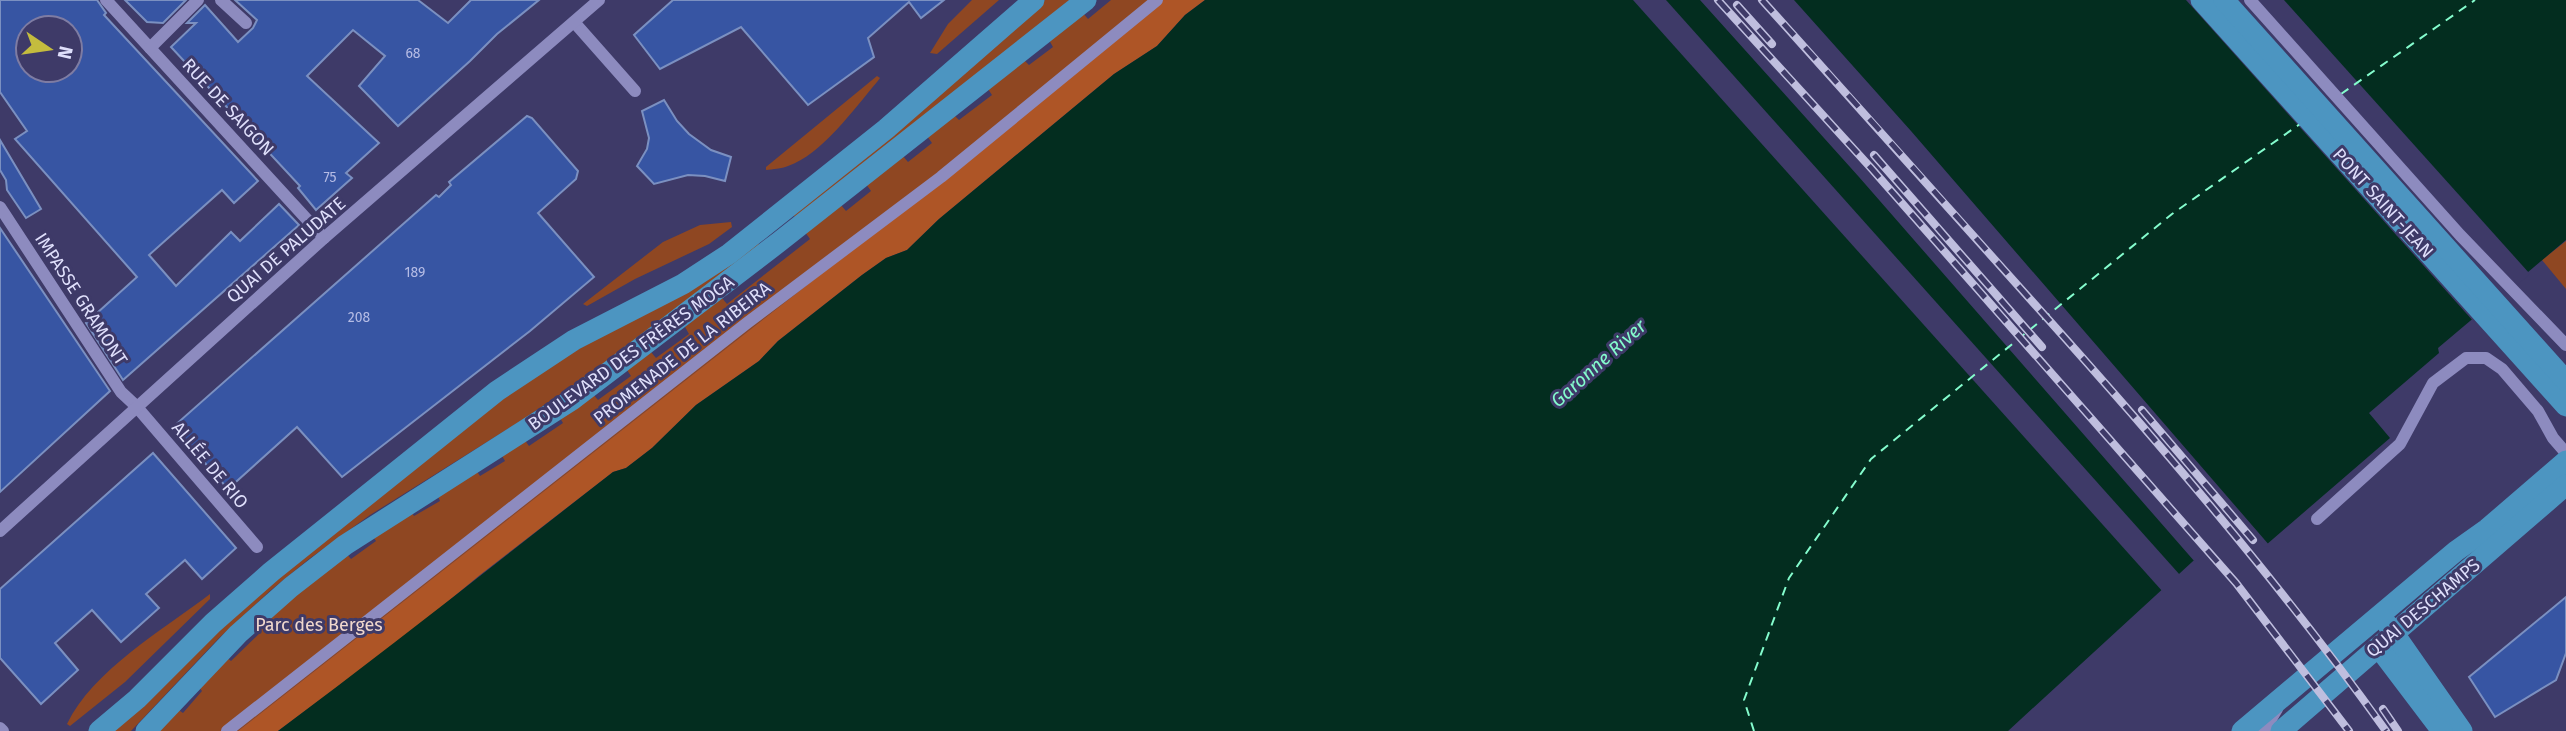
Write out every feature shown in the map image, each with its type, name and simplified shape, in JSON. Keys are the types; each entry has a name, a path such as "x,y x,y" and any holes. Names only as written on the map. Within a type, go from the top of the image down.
{"main road":[{"name":"BOULEVARD DES FRÈRES MOGA","path":"99,731 137,699 213,623 271,572 497,391 585,334 683,284 729,254 886,129 1034,0"},
{"name":"BOULEVARD DES FRÈRES MOGA","path":"146,731 238,634 328,558 420,495 506,443 593,385 1086,0"},
{"name":"PONT SAINT-JEAN","path":"2201,0 2566,406"},
{"name":"PONT SAINT-JEAN","path":"2224,0 2566,381"},
{"name":"QUAI DESCHAMPS","path":"2242,731 2291,688 2383,634 2456,551 2487,530 2566,461"},
{"name":"QUAI DESCHAMPS","path":"2281,731 2383,634 2566,485"},
{"path":"2383,634 2442,731"},
{"path":"2383,634 2462,731"}],"street":[{"name":"RUE DE SAIGON","path":"106,0 324,238"},
{"path":"150,48 198,0"},
{"path":"222,0 246,23"},
{"name":"QUAI DE PALUDATE","path":"2,524 324,238 599,0"},
{"name":"PROMENADE DE LA RIBEIRA","path":"227,731 747,323 941,177 1157,0"},
{"path":"2250,0 2460,235 2566,345"},
{"path":"574,22 635,91"},
{"name":"IMPASSE GRAMONT","path":"0,207 121,392 136,406"},
{"path":"2317,519 2400,444 2433,383 2466,358 2486,358 2502,369 2538,411 2553,438 2566,453"},
{"name":"ALLÉE DE RIO","path":"136,406 257,547"},
{"path":"2263,731 2291,688"}],"green space":[{"path":"972,0 999,0 937,54 930,53 948,24"},
{"path":"1045,0 1073,0 796,218 792,214 917,114"},
{"name":"Parc des Berges","path":"1111,0 1163,0 872,234 238,731 159,731 177,709 183,713 202,691 198,686 226,657 231,661 261,632 256,627 346,553 351,559 376,541 372,535 410,510 414,516 440,501 437,494 476,470 480,476 505,461 501,454 524,439 529,446 563,423 559,416 593,394 598,400 631,376 627,370 651,352 656,358 689,334 685,327 722,298 727,304 810,239 805,232 840,204 846,211 871,191 866,184 902,155 908,162 932,143 927,136 954,115 959,120 992,95 988,89 1024,60 1029,65 1053,47 1049,40 1083,13 1088,19"},
{"path":"877,76 880,78 848,117 813,152 788,166 766,170 766,167"},
{"path":"731,222 732,227 709,244 635,279 587,306 583,304 663,242 700,225"},
{"path":"2566,241 2566,289 2542,260"},
{"path":"757,242 760,246 632,345 522,420 370,515 309,559 219,638 131,731 110,731 262,590 508,394"},
{"path":"210,594 210,599 125,682 70,726 67,724 93,686 111,669"}],"shaded area":[{"path":"1163,0 1205,0 1185,15 1157,46 1114,74 939,219 907,250 886,258 862,275 778,341 759,361 696,405 652,448 626,468 613,472 406,636 278,731 238,731 872,234"}],"water":[{"name":"Garonne River","path":"1205,0 2566,0 2566,240 2438,348 2439,353 2369,413 2390,438 2266,545 2241,517 2008,731 278,731 613,472 626,468 652,448 696,405 759,361 778,341 862,275 886,258 907,250 939,219 1114,74 1157,46 1185,15"}],"pier":[{"path":"1633,0 1666,0 2180,575 2163,592"},
{"path":"1700,0 1794,0 1911,131 2270,546 2264,547 2240,521 2195,562 1859,177"},
{"path":"2186,0 2284,0 2530,274 2474,322"}],"building":[{"path":"0,0 97,0 106,13 104,15 258,181 234,203 222,190 149,255 176,286 231,232 240,241 279,204 299,225 123,380 86,323 137,277 15,139 27,131 0,92"},
{"path":"125,0 186,0 163,23 147,22"},
{"path":"235,0 418,0 448,23 471,0 539,0 497,34 398,126 359,86 385,56 353,30 307,76 379,143 346,173 352,178 316,210 298,188 300,186 171,47 196,23 187,23 205,5 238,42 253,28 257,20"},
{"path":"673,0 944,0 921,18 909,2 868,38 874,57 808,105 741,27 660,69 634,35"},
{"path":"664,100 689,134 711,150 731,157 725,181 688,175 654,184 637,166 647,149 649,138 642,111"},
{"path":"527,116 532,118 578,171 576,179 538,213 594,277 530,331 342,477 297,427 228,489 173,427 436,195 439,197 451,185 449,182"},
{"path":"0,140 41,209 26,218 7,190 6,180 0,170"},
{"path":"0,228 110,391 0,492"},
{"path":"153,453 236,548 202,579 185,560 146,594 159,608 121,642 92,610 55,643 78,670 41,704 0,658 0,589"},
{"path":"2566,597 2566,653 2556,680 2495,717 2469,677"}],"ferry route":[{"path":"2341,94 2475,0"},
{"path":"1754,731 1744,700 1789,578 1871,459 2172,214 2300,124"}],"railway":[{"path":"1718,0 1871,168 2236,583 2349,731"},
{"path":"1762,0 2169,457 2302,619 2386,731"},
{"path":"1737,5 1772,44"},
{"path":"1874,155 2042,347"},
{"path":"2142,410 2253,540"},
{"path":"2383,709 2398,731"}]}
